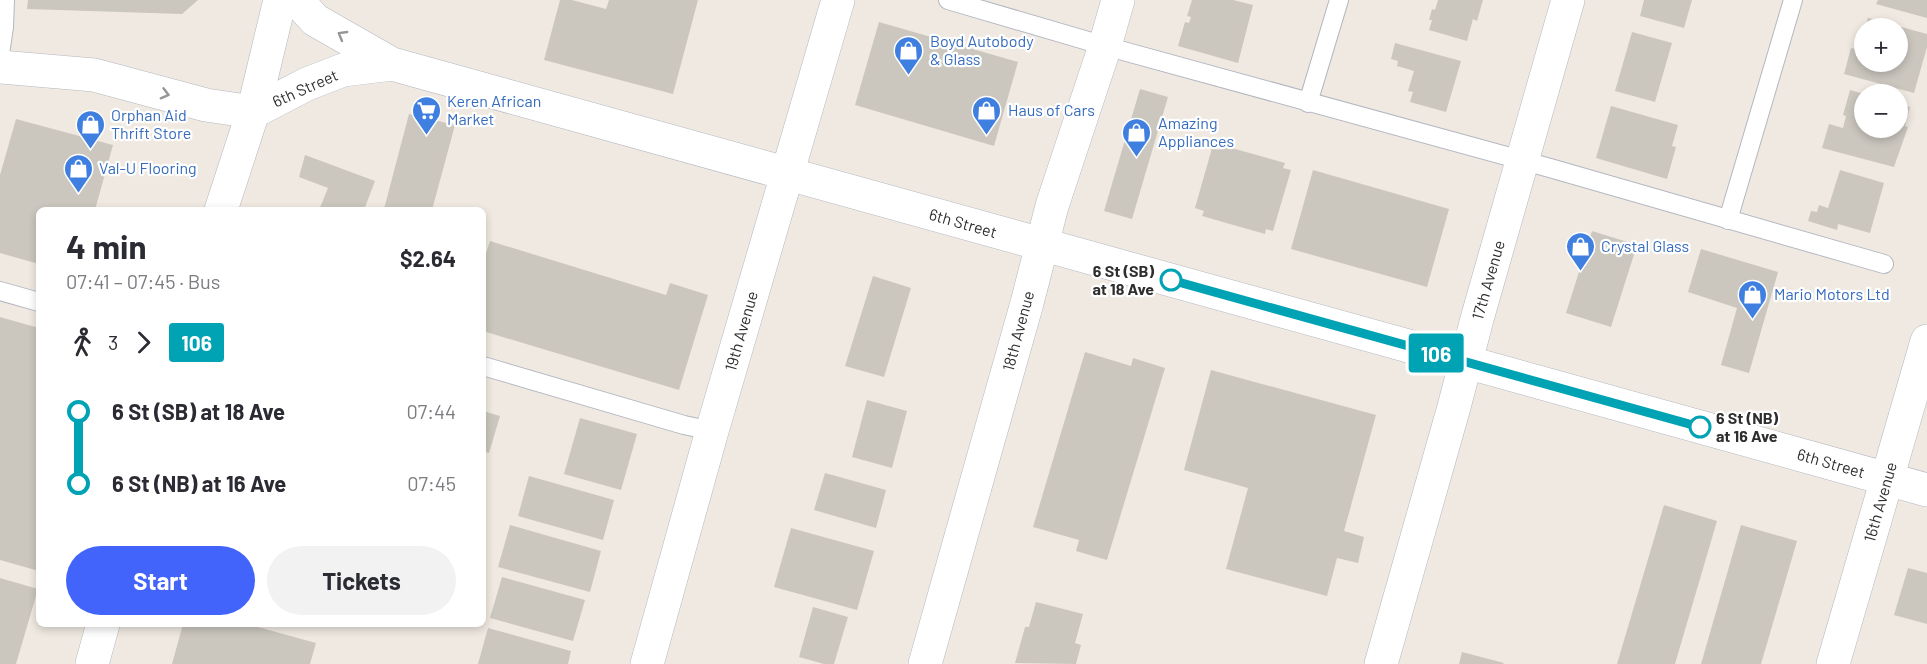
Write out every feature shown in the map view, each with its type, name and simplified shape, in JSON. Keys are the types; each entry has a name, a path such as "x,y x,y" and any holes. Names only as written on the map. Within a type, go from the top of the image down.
{"street":[{"path":"222,207 253,112 280,0"},
{"path":"297,0 315,20 392,64"},
{"name":"19th Avenue","path":"647,664 712,431 838,0"},
{"name":"18th Avenue","path":"925,664 1027,303 1052,206 1118,0"},
{"name":"17th Avenue","path":"1382,664 1568,0"},
{"name":"6th Street","path":"0,67 94,75 206,105 253,112 308,84 343,70 392,64 1927,490"},
{"name":"16th Avenue","path":"1833,664 1927,341"},
{"path":"92,664 102,627"}],"lane":[{"path":"0,54 5,0"},
{"path":"948,0 1884,264"},
{"path":"1308,103 1339,0"},
{"path":"1728,220 1793,0"},
{"path":"0,291 36,301"},
{"path":"486,367 684,425 712,431"}],"building":[{"path":"28,0 198,0 182,14 27,9"},
{"path":"560,0 572,0 606,9 609,0 698,0 673,94 544,60"},
{"path":"1192,0 1233,0 1253,5 1238,63 1178,46 1185,22 1189,23 1191,17 1187,16"},
{"path":"1438,0 1483,0 1477,21 1473,19 1467,41 1429,30 1432,9 1435,10"},
{"path":"1644,0 1692,0 1684,28 1640,16"},
{"path":"1878,0 1927,0 1927,18 1876,4"},
{"path":"879,22 1018,62 994,146 855,105"},
{"path":"1908,29 1927,34 1927,47 1914,93 1908,91 1908,84 1881,84 1844,74 1851,48 1854,49 1854,72 1908,72"},
{"path":"1632,32 1672,43 1655,102 1615,91"},
{"path":"1395,43 1461,61 1446,112 1410,102 1413,92 1408,91 1414,71 1397,66 1398,61 1391,59"},
{"path":"1140,89 1168,97 1132,219 1104,211"},
{"path":"1850,90 1854,91 1854,138 1904,138 1894,167 1822,148 1829,124 1843,128 1846,116 1843,115"},
{"path":"1611,106 1678,125 1672,146 1676,147 1667,179 1596,158"},
{"path":"409,114 455,125 433,207 385,207"},
{"path":"16,119 113,145 96,207 36,207 36,263 0,253 0,175"},
{"path":"1221,145 1285,163 1283,168 1291,170 1273,231 1266,229 1265,234 1202,216 1204,211 1195,208 1212,148 1219,150"},
{"path":"305,155 375,181 365,207 320,207 328,188 299,177"},
{"path":"1313,170 1449,209 1427,287 1291,249"},
{"path":"1840,170 1884,183 1870,233 1838,224 1837,230 1808,221 1811,211 1817,212 1819,205 1828,208"},
{"path":"1592,231 1637,245 1611,327 1566,313"},
{"path":"490,241 666,295 670,283 708,295 679,390 486,332 486,254"},
{"path":"1701,249 1778,272 1749,373 1721,365 1737,308 1688,292"},
{"path":"873,276 911,288 884,377 845,366"},
{"path":"0,317 36,327 36,570 0,560"},
{"path":"1085,352 1131,366 1133,358 1165,368 1107,560 1076,551 1079,540 1033,527"},
{"path":"1211,370 1376,415 1344,531 1364,537 1358,563 1337,558 1327,596 1226,569 1248,488 1184,470"},
{"path":"867,400 907,411 892,468 852,457"},
{"path":"486,412 500,416 489,453 486,452"},
{"path":"580,418 637,434 621,490 564,474"},
{"path":"825,473 886,490 876,528 814,510"},
{"path":"529,476 614,500 603,540 518,516"},
{"path":"1664,505 1717,521 1675,664 1617,664"},
{"path":"510,525 601,551 590,592 498,567"},
{"path":"1741,525 1797,541 1761,664 1701,664"},
{"path":"791,528 874,551 857,610 774,587"},
{"path":"1908,568 1927,573 1927,624 1894,615"},
{"path":"502,577 585,600 573,641 490,618"},
{"path":"0,578 36,588 36,596 16,664 0,664"},
{"path":"1036,602 1083,614 1075,643 1081,645 1076,664 1015,663 1025,627 1029,627"},
{"path":"813,607 848,617 834,664 824,664 799,657"},
{"path":"182,627 258,627 316,643 310,664 172,664"},
{"path":"488,628 571,651 568,664 478,664"},
{"path":"1462,652 1504,663 1459,664"}],"bus line":[{"name":"106","path":"1171,280 1700,427"}],"place":[{"name":"Boyd Autobody & Glass","path":"909,76"},
{"name":"Keren African Market","path":"426,136"},
{"name":"Haus of Cars","path":"987,136"},
{"name":"Orphan Aid Thrift Store","path":"90,150"},
{"name":"Amazing Appliances","path":"1137,158"},
{"name":"Val-U Flooring","path":"78,194"},
{"name":"Crystal Glass","path":"1580,272"},
{"name":"6 St (SB) at 18 Ave","path":"1171,280"},
{"name":"Mario Motors Ltd","path":"1753,320"},
{"name":"6 St (NB) at 16 Ave","path":"1700,427"}]}
